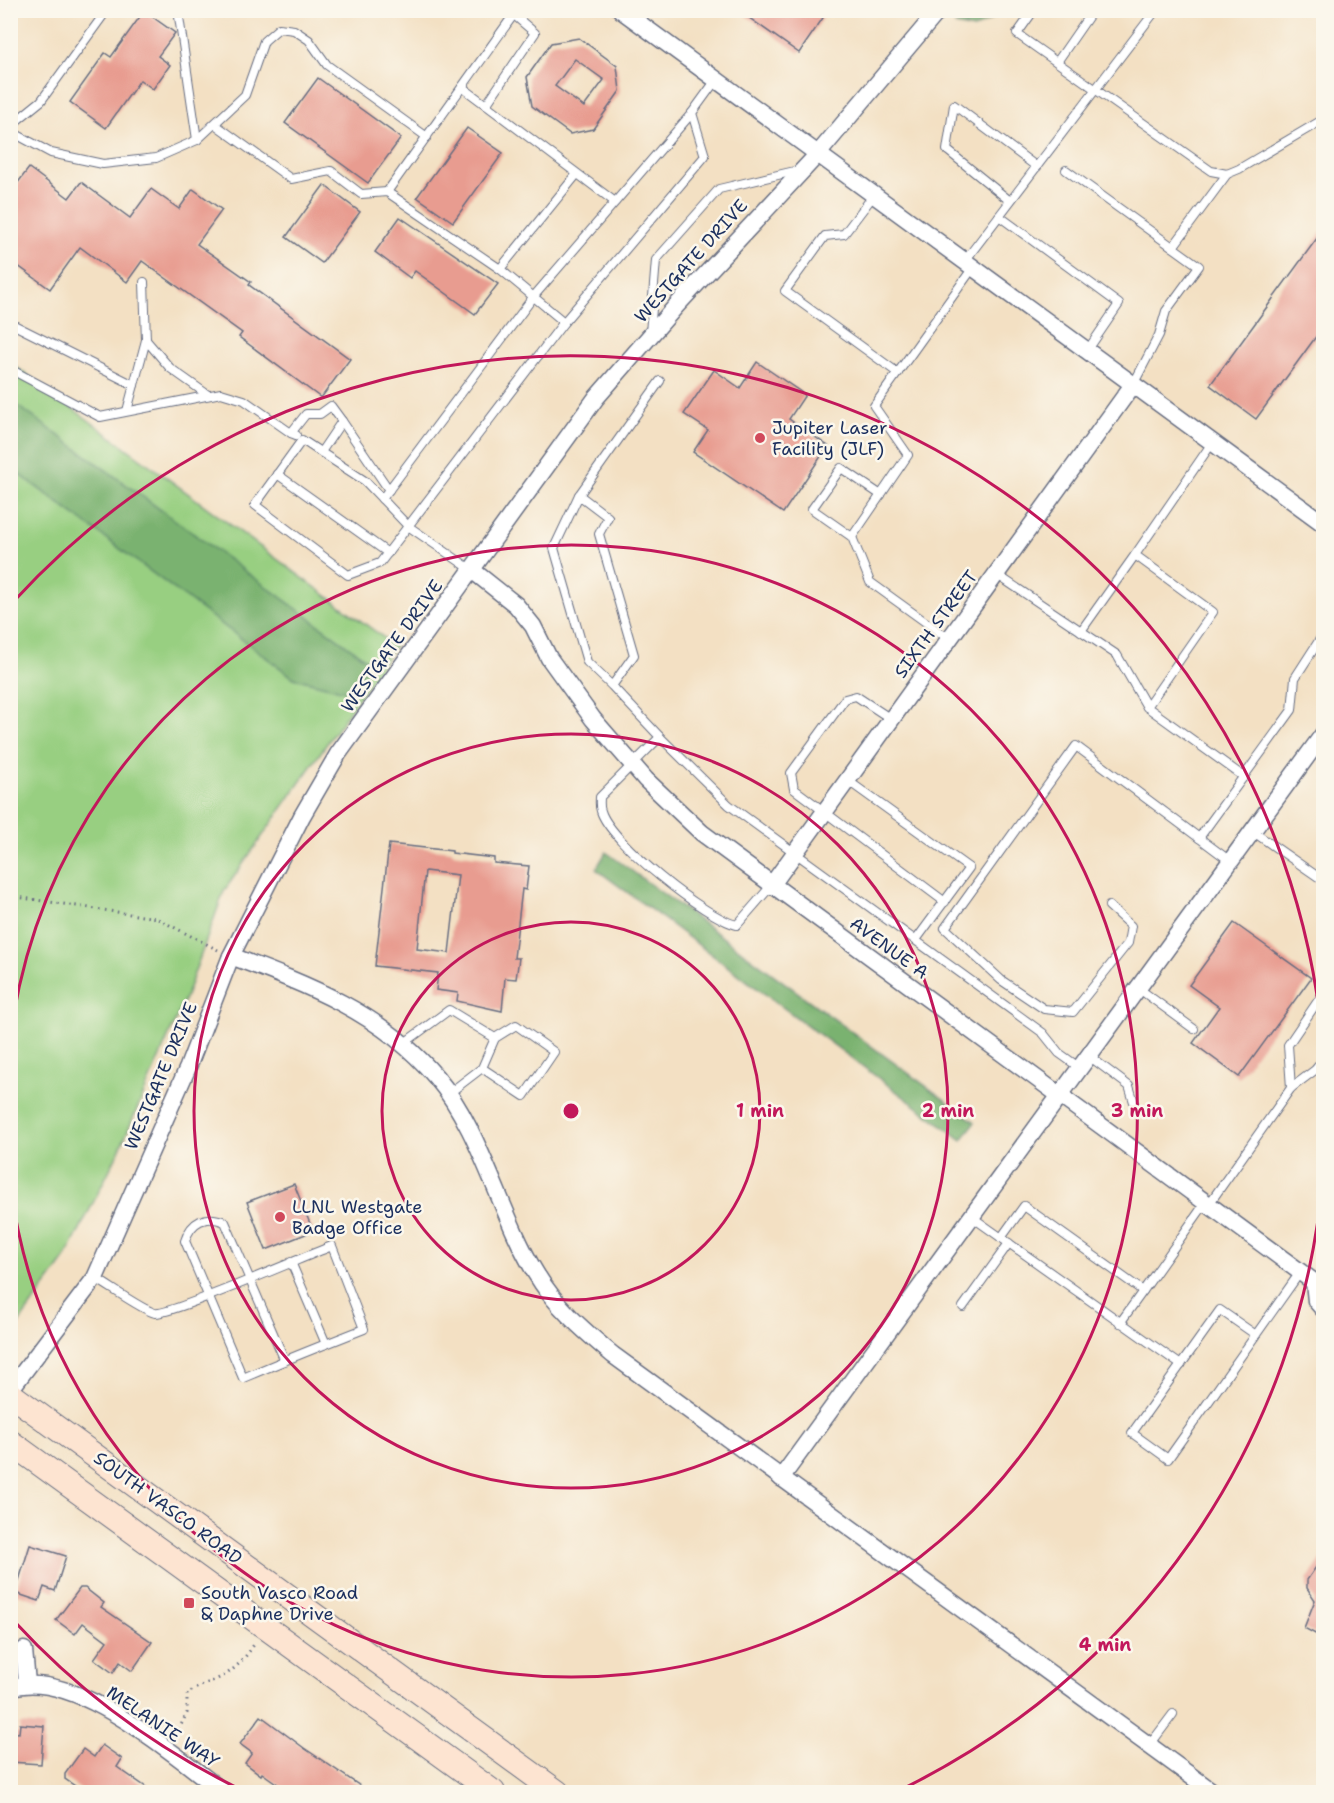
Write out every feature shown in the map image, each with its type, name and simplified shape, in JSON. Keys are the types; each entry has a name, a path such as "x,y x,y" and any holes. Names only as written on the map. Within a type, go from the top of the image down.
{"main road":[{"name":"SOUTH VASCO ROAD","path":"10,1392 557,1792"},
{"path":"10,1442 493,1792"}],"street":[{"path":"621,10 1323,524"},
{"name":"WESTGATE DRIVE","path":"10,1392 95,1278 188,1067 231,956 302,816 338,754 597,398 800,170 817,155 939,10"},
{"name":"SIXTH STREET","path":"771,885 1132,386"},
{"name":"AVENUE A","path":"472,570 516,605 533,626 549,658 593,719 633,765 702,833 1059,1097 1316,1279"},
{"path":"781,1478 1323,733"},
{"path":"231,956 307,985 354,1008 403,1044 438,1079 459,1113 534,1271 568,1316 613,1355 1213,1792"},
{"path":"1316,1279 1316,1301 1323,1310"},
{"path":"24,1650 27,1683"},
{"name":"MELANIE WAY","path":"10,1688 27,1683 76,1693 121,1717 224,1792"}],"lane":[{"path":"107,10 41,101 10,128 51,153 103,164 156,158 197,140 216,125 245,95 264,41 279,28 294,30 309,40 327,65 427,137"},
{"path":"178,10 197,140"},
{"path":"1034,10 1017,34 1211,171 1227,174"},
{"path":"1057,62 1094,10"},
{"path":"852,537 908,455 874,406 898,373 999,216 1098,90 1155,10"},
{"path":"387,192 515,13 535,33 486,105"},
{"path":"382,500 534,297 692,113 716,81"},
{"path":"462,87 615,202"},
{"path":"1010,201 947,150 954,105 1037,166"},
{"path":"302,440 255,505 348,574 380,563 564,322 705,156 692,113"},
{"path":"1173,247 1227,174 1323,119"},
{"path":"216,125 291,179 331,171 361,194 387,192 500,269 564,322"},
{"path":"650,336 656,260 719,189 800,170"},
{"path":"1066,170 1199,266 1166,311 1159,335 1132,386"},
{"path":"500,269 577,174"},
{"path":"873,196 844,234 825,236 785,291 898,373"},
{"path":"999,216 1119,304 1086,352"},
{"path":"127,411 146,340 144,282"},
{"path":"10,323 134,385"},
{"path":"146,340 170,368 208,395"},
{"path":"10,369 100,417 221,393 244,400 365,482 408,525 472,570"},
{"path":"660,381 579,495 555,548 587,662 729,804 1043,1033 1059,1053 1084,1062 1129,1086 1134,1102"},
{"path":"291,433 306,414 321,414 331,406 389,490"},
{"path":"321,452 342,421"},
{"path":"1081,631 1212,443"},
{"path":"881,495 841,468 812,509 852,537 870,582 949,639"},
{"path":"277,474 388,553"},
{"path":"579,495 608,517 599,534 634,655 612,686"},
{"path":"1135,555 1213,612 1147,707"},
{"path":"996,574 1117,655 1147,707 1244,777"},
{"path":"1199,837 1292,710 1295,678 1323,633"},
{"path":"891,719 856,696 845,699 791,773 794,789 945,902"},
{"path":"660,737 600,797 601,812 624,843 663,879 725,922 737,925 771,885"},
{"path":"1109,906 1131,926 1128,943 1073,1012 1044,1009 1001,980 945,928 1076,746 1230,861"},
{"path":"847,780 969,868 916,940"},
{"path":"1252,831 1323,881"},
{"path":"1138,988 1194,1029"},
{"path":"1291,1088 1288,1045 1323,992"},
{"path":"403,1044 449,1010 495,1038"},
{"path":"448,1094 482,1068 495,1038 516,1025 554,1052 524,1096 482,1068"},
{"path":"1120,1323 1291,1088 1315,1070 1323,1059"},
{"path":"1001,1238 1024,1206 1143,1291"},
{"path":"972,1217 1181,1365"},
{"path":"95,1278 155,1313 169,1311 208,1295 250,1278 332,1246 364,1329 326,1344 285,1361 243,1378 208,1295 185,1241 188,1232 200,1221 208,1218 225,1222 250,1278 285,1361"},
{"path":"963,1307 1009,1243"},
{"path":"291,1262 326,1344"},
{"path":"1256,1335 1220,1310 1132,1433 1168,1459 1256,1335 1316,1279"},
{"path":"1149,1746 1173,1714"}],"path":[{"path":"10,896 156,918 231,956"},
{"path":"167,1750 187,1713 187,1694 199,1685 228,1673 241,1663 267,1628"}],"green space":[{"path":"966,11 1005,11 974,29 955,25"},
{"path":"11,363 395,646 224,891 186,996 119,1151 65,1259 11,1334"},
{"path":"10,400 371,663 349,692 294,678 11,468"},
{"path":"606,852 975,1122 962,1140 596,869"}],"building":[{"path":"738,10 813,10 823,18 799,53"},
{"path":"144,11 175,33 158,56 170,65 153,89 140,80 106,128 70,102 105,53 111,57"},
{"path":"579,38 617,66 620,91 593,129 570,134 532,106 527,77 551,43","holes":["575,59 604,80 584,107 555,86"]},
{"path":"318,78 401,138 368,183 285,123"},
{"path":"467,128 503,153 453,222 417,197"},
{"path":"29,168 69,198 81,182 130,218 151,189 179,209 193,189 222,210 197,244 251,282 249,285 350,359 321,398 239,337 242,333 142,261 127,282 80,247 50,289 10,260 10,193"},
{"path":"324,185 360,212 322,263 286,237"},
{"path":"400,217 498,284 475,314 415,271 410,278 375,252"},
{"path":"1323,230 1323,327 1256,419 1210,385"},
{"name":"Jupiter Laser Facility (JLF)","path":"757,362 805,395 789,419 828,446 783,513 693,452 708,430 684,414 714,370 740,388"},
{"path":"389,844 452,851 452,853 494,858 494,863 529,866 526,890 522,889 514,958 519,958 516,979 505,978 502,1011 457,1001 458,993 436,990 438,973 375,966","holes":["425,871 458,875 449,953 417,949"]},
{"path":"1234,923 1311,978 1239,1077 1193,1043 1219,1007 1189,985"},
{"name":"LLNL Westgate Badge Office","path":"294,1184 313,1231 266,1250 247,1202"},
{"path":"30,1545 66,1556 55,1591 44,1587 39,1601 15,1593"},
{"path":"1323,1557 1323,1638 1304,1628 1315,1600 1307,1588 1307,1580"},
{"path":"80,1588 85,1588 104,1603 101,1607 152,1642 132,1671 120,1662 113,1673 94,1659 107,1641 83,1623 75,1634 56,1620"},
{"path":"261,1716 369,1792 289,1792 262,1773 261,1775 245,1763 252,1753 240,1744"},
{"path":"20,1724 44,1726 41,1764 10,1762 10,1732 19,1733"},
{"path":"102,1745 122,1759 117,1767 153,1792 84,1792 65,1779 65,1774 83,1749 94,1757"}],"place":[{"name":"Jupiter Laser Facility (JLF)","path":"760,438"},
{"name":"LLNL Westgate Badge Office","path":"280,1217"},
{"name":"South Vasco Road & Daphne Drive","path":"189,1603"}]}
